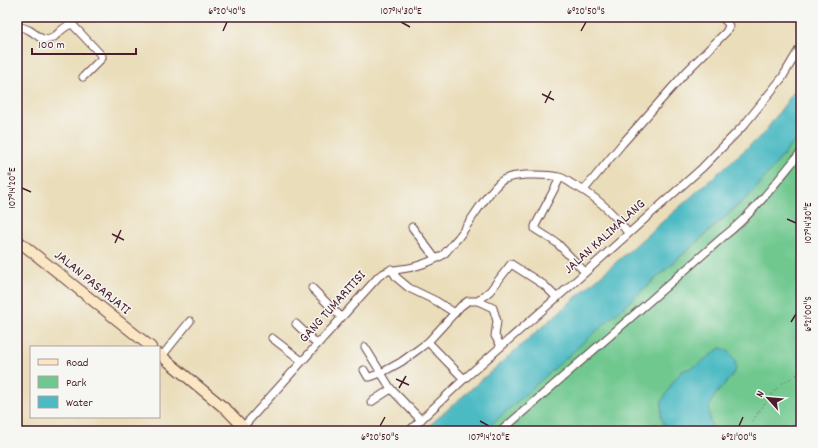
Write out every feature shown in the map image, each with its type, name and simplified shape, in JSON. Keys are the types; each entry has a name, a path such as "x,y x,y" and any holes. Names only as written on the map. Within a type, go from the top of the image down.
{"main road":[{"name":"JALAN PASARJATI","path":"17,240 150,346"},
{"path":"160,355 228,411 245,429"}],"street":[{"path":"17,26 28,29 40,38 48,39 72,24 78,17"},
{"path":"584,190 622,144 686,72 726,32 729,26 721,17"},
{"path":"72,24 102,56 101,59 83,77"},
{"name":"JALAN KALIMALANG","path":"409,431 464,379 702,168 744,125 782,78 801,46"},
{"path":"501,431 734,228 766,194 801,152"},
{"name":"GANG TUMARITISI","path":"245,429 302,361 379,276 391,269 415,266 441,256 450,248 493,190 504,180 511,177 538,174 560,178 584,190 608,209 628,233"},
{"path":"560,178 534,229 557,243 585,272"},
{"path":"412,227 435,258"},
{"path":"478,301 490,291 511,264 544,285 557,298"},
{"path":"391,269 397,278 409,288 436,301 455,313"},
{"path":"312,288 341,318"},
{"path":"364,370 368,376 381,373 401,362 428,342 461,306 468,301 478,301 493,308 497,321 495,336 501,346"},
{"path":"160,355 190,321"},
{"path":"296,324 317,344"},
{"path":"272,338 302,361"},
{"path":"428,342 464,379"},
{"path":"365,347 391,389 421,420"},
{"path":"371,402 391,389"}],"path":[{"path":"747,431 748,427 776,389 781,384 801,372"}],"green space":[{"path":"801,133 801,431 484,431 754,191"}],"water":[{"path":"801,82 801,133 754,191 484,431 423,431 764,133"},
{"path":"720,348 730,353 735,360 736,368 735,372 716,394 711,403 709,413 712,431 667,431 661,417 662,401 673,382 682,371 696,366"},
{"path":"801,412 801,431 785,431"}]}
